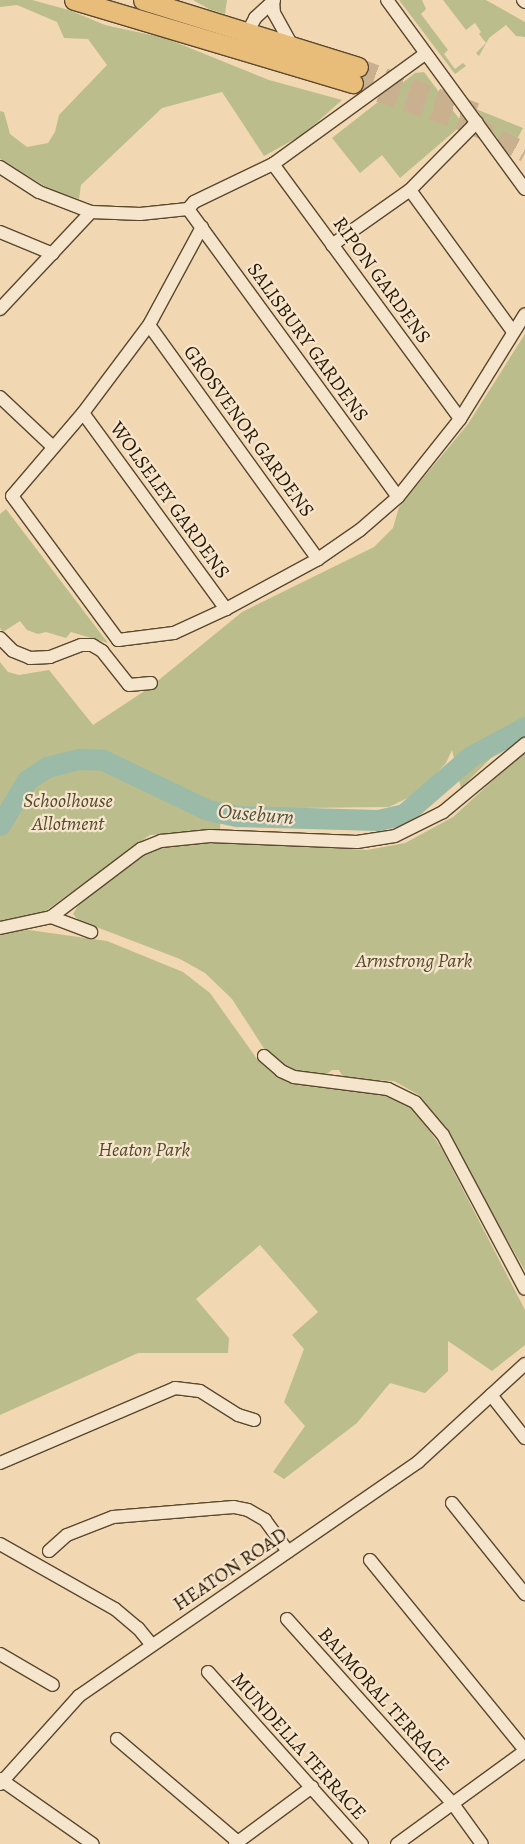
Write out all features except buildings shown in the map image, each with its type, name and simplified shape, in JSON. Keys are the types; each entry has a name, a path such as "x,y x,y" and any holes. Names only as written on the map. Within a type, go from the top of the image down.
{"highway":[{"path":"74,0 240,50 356,75 292,45 143,0"}],"street":[{"path":"387,0 525,189"},
{"path":"240,50 248,31 261,11 274,3"},
{"path":"260,55 274,3"},
{"path":"274,3 292,45"},
{"path":"0,167 40,192 91,212 140,214 188,209 194,202 273,164 425,54"},
{"path":"332,245 410,190 477,122"},
{"name":"RIPON GARDENS","path":"273,164 460,419"},
{"path":"410,190 513,332"},
{"name":"SALISBURY GARDENS","path":"188,209 398,497"},
{"path":"0,308 91,212"},
{"path":"202,227 149,325 83,413 12,496 118,640 174,633 226,609 318,559 398,497 460,419 525,314"},
{"path":"0,232 52,254"},
{"name":"GROSVENOR GARDENS","path":"149,325 318,559"},
{"path":"0,397 53,447"},
{"name":"WOLSELEY GARDENS","path":"83,413 226,609"},
{"path":"0,638 13,651 30,658 50,657 81,645 92,645 102,651 127,683 151,683"},
{"path":"0,928 51,917 141,849 161,841 225,836 358,842 395,836 442,812 525,744"},
{"path":"51,917 91,932"},
{"path":"264,1056 281,1072 294,1077 388,1090 415,1102 443,1135 525,1289"},
{"name":"HEATON ROAD","path":"1,1781 72,1702 418,1462 525,1364"},
{"path":"0,1463 175,1388 200,1391 238,1414 254,1420"},
{"path":"491,1395 525,1438"},
{"path":"452,1503 525,1594"},
{"path":"49,1550 67,1535 113,1517 234,1507 248,1510 265,1520 288,1552"},
{"path":"0,1544 115,1609 134,1624 152,1645"},
{"path":"370,1560 525,1751 397,1844"},
{"name":"BALMORAL TERRACE","path":"287,1619 453,1804 482,1844"},
{"path":"0,1654 53,1685"},
{"name":"MUNDELLA TERRACE","path":"208,1672 362,1844"},
{"path":"117,1738 237,1843 312,1787"},
{"path":"1,1781 93,1844"}],"green space":[{"path":"0,0 32,0 69,10 105,25 165,38 269,80 342,100 304,134 264,156 222,92 162,108 81,185 79,199 51,190 0,159 0,111 4,112 10,134 27,147 48,143 55,132 59,115 107,65 88,39 64,38 57,22 17,5 0,7"},
{"path":"193,0 227,0 225,14 209,9"},
{"path":"399,0 422,0 426,9 421,14 448,50 444,54 455,69 463,63 466,66 455,74"},
{"path":"443,0 486,0 525,22 525,37 516,36 506,25 489,38 479,56 476,53 486,43 479,34 481,32 475,23 466,30"},
{"path":"424,72 463,124 400,178 382,155 360,173 332,138 415,73"},
{"path":"476,109 523,128 509,154"},
{"name":"Schoolhouse Allotment","path":"525,334 525,736 495,754 461,788 452,750 446,763 420,792 389,807 221,809 220,831 150,835 47,910 23,921 0,922 0,662 8,672 19,675 49,670 93,725 149,688 242,612 374,547 393,528 399,507 468,424"},
{"path":"6,509 108,643 71,632 66,638 46,632 38,634 27,630 20,621 3,632 0,628 0,514"},
{"name":"Armstrong Park","path":"525,751 525,1271 445,1130 419,1095 394,1081 344,1079 339,1070 332,1070 323,1077 295,1073 265,1050 232,999 205,973 180,959 78,920 73,914 79,904 146,852 171,844 219,841 367,850 405,843 453,817"},
{"name":"Heaton Park","path":"29,930 107,941 183,972 210,993 257,1059 276,1076 333,1088 390,1094 411,1102 443,1151 525,1310 525,1345 492,1371 448,1341 448,1371 425,1393 390,1383 357,1423 284,1479 273,1472 305,1426 284,1402 304,1349 292,1335 318,1312 260,1245 196,1299 229,1338 228,1353 138,1353 0,1415 0,932"}],"waterway":[{"name":"Ouseburn","path":"0,825 27,780 47,767 79,759 103,760 208,810 237,816 378,820 404,814 471,756 525,727"}],"tunnel":[{"path":"358,67 476,112"},
{"path":"353,83 474,125 525,152"}]}
